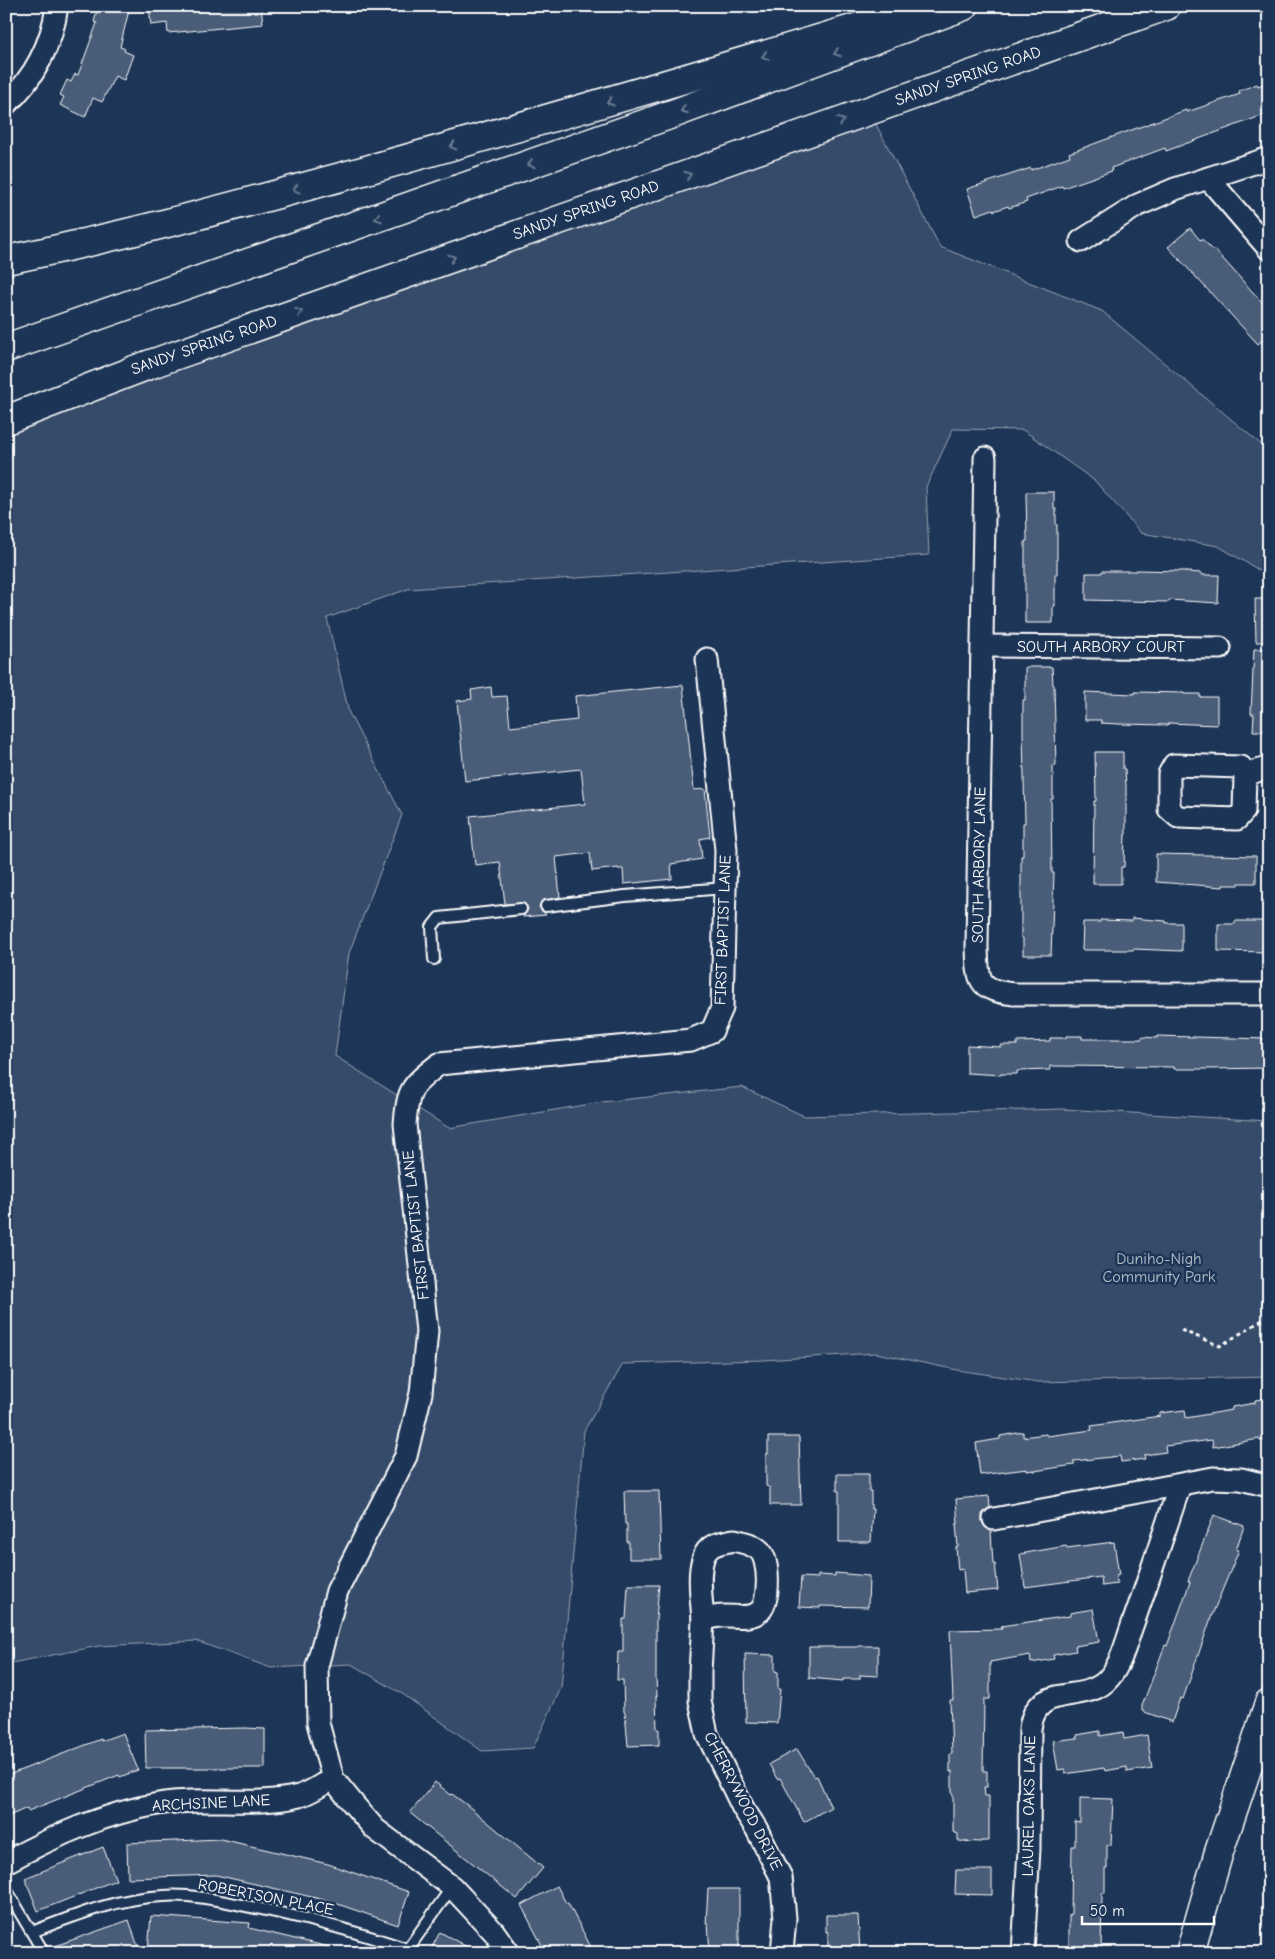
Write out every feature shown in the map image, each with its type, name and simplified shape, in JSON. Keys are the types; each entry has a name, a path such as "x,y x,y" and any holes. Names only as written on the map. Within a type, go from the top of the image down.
{"main road":[{"path":"6,260 167,224 502,132 670,84 929,6"},
{"path":"6,348 678,112 964,6"},
{"name":"SANDY SPRING ROAD","path":"6,413 154,363 1166,6"},
{"path":"6,420 154,363"},
{"path":"1190,1953 1218,1855 1269,1703"},
{"path":"1203,1953 1225,1873 1269,1747"}],"street":[{"path":"6,104 24,86 43,55 54,24 57,6"},
{"path":"1081,241 1138,206 1175,189 1269,158"},
{"path":"1208,178 1269,249"},
{"name":"SOUTH ARBORY LANE","path":"985,458 977,945 978,970 981,981 991,989 1014,994 1269,994"},
{"name":"SOUTH ARBORY COURT","path":"983,646 1220,648"},
{"name":"FIRST BAPTIST LANE","path":"510,1953 494,1932 452,1887 375,1829 333,1779 318,1723 317,1666 337,1591 406,1456 421,1393 428,1331 405,1124 407,1099 417,1081 439,1064 691,1040 712,1031 722,1008 726,850 723,804 707,659"},
{"path":"1245,775 1269,767"},
{"path":"994,1519 1213,1478 1230,1478 1257,1482 1269,1486"},
{"name":"LAUREL OAKS LANE","path":"1023,1953 1029,1849 1030,1729 1032,1718 1042,1703 1051,1698 1095,1689 1103,1685 1116,1668 1145,1591 1180,1485"},
{"name":"CHERRYWOOD DRIVE","path":"704,1620 700,1701 707,1734 743,1808 756,1828 781,1877 785,1918 782,1953"},
{"name":"ARCHSINE LANE","path":"6,1862 52,1837 114,1814 160,1804 213,1800 257,1802 300,1796 333,1779"}],"lane":[{"path":"546,906 625,896 725,888"},
{"path":"434,959 432,927 439,918 521,909"},
{"path":"406,1951 452,1887"},
{"path":"6,1889 44,1953"},
{"name":"ROBERTSON PLACE","path":"32,1932 88,1911 128,1900 163,1896 204,1898 353,1931 406,1951"}],"path":[{"path":"1181,1330 1220,1346 1269,1316"}],"green space":[{"name":"Duniho-Nigh Community Park","path":"869,111 940,247 1102,311 1269,451 1269,576 1218,546 1141,533 1095,481 1023,430 953,429 926,487 929,555 408,589 327,618 349,713 402,815 349,953 335,1056 449,1128 602,1102 742,1087 804,1116 1063,1109 1269,1121 1269,1377 1038,1382 957,1370 876,1353 764,1360 623,1364 584,1431 561,1688 533,1748 482,1751 404,1695 351,1664 271,1668 196,1641 99,1646 6,1664 6,420"}],"building":[{"path":"98,6 130,6 120,47 133,55 124,80 115,76 102,102 93,98 85,117 60,105 64,97 60,95 67,80 71,82 75,74 78,75 97,23 94,22"},
{"path":"149,6 261,6 263,24 168,33 167,23 151,25"},
{"path":"1269,82 1269,113 1166,151 1165,148 1111,168 1112,171 1026,199 1027,202 1009,208 1008,206 994,211 993,209 976,215 967,189 1031,168 1031,170 1070,156 1069,153 1186,110 1187,112 1240,94 1239,91 1257,84 1258,86"},
{"path":"1190,228 1200,240 1202,239 1214,249 1269,310 1269,335 1258,344 1168,247"},
{"path":"1026,492 1054,492 1054,509 1056,509 1057,525 1057,574 1055,574 1053,623 1025,623"},
{"path":"1136,570 1186,571 1202,573 1202,575 1219,575 1218,603 1169,600 1169,602 1086,600 1086,573"},
{"path":"1255,599 1269,599 1269,642 1256,642"},
{"path":"1254,649 1269,649 1269,731 1253,731 1254,714 1251,714"},
{"path":"1025,667 1052,667 1054,685 1056,766 1053,766 1053,799 1051,799 1052,873 1054,873 1051,955 1023,955 1023,938 1021,938 1021,856 1023,856 1023,823 1025,823 1023,700 1025,700"},
{"path":"683,685 694,790 705,789 710,837 700,839 702,859 671,864 672,879 624,884 623,869 592,871 590,853 556,857 560,897 542,901 539,907 546,915 523,917 528,909 524,903 505,904 500,862 475,865 470,816 585,804 581,769 465,781 457,701 472,699 471,690 491,687 492,697 507,696 510,727 577,720 575,696"},
{"path":"1085,692 1184,693 1200,694 1200,697 1217,697 1217,725 1119,724 1101,723 1101,720 1085,720"},
{"path":"1095,752 1123,752 1126,786 1126,834 1124,867 1121,867 1121,884 1093,884 1094,801 1096,801"},
{"path":"1156,854 1256,856 1256,883 1239,883 1239,885 1223,885 1223,887 1156,882"},
{"path":"1132,918 1166,921 1166,923 1182,923 1182,951 1133,949 1082,950 1083,922 1100,922 1100,920 1132,921"},
{"path":"1235,921 1269,921 1268,952 1218,951 1218,924 1235,924"},
{"path":"1066,1036 1082,1036 1082,1039 1142,1039 1142,1037 1157,1038 1157,1036 1269,1039 1269,1068 1174,1069 1174,1067 1050,1066 1050,1070 1017,1071 1017,1074 967,1073 967,1045 1001,1047 1001,1045 1017,1045 1017,1042 1050,1041 1050,1038 1066,1038"},
{"path":"1269,1398 1269,1440 1260,1441 1259,1439 1213,1447 1212,1440 1165,1446 1166,1452 1144,1455 1145,1459 1121,1462 1120,1456 1074,1461 1074,1465 1034,1471 1027,1471 1027,1469 980,1475 976,1443 1000,1439 1000,1436 1023,1432 1023,1437 1046,1434 1047,1436 1092,1430 1091,1426 1160,1416 1160,1413 1185,1410 1186,1418 1232,1410 1232,1407 1255,1403 1255,1400"},
{"path":"768,1437 799,1437 801,1505 770,1505 770,1488 766,1486"},
{"path":"837,1474 869,1474 871,1509 873,1509 871,1542 839,1542"},
{"path":"624,1491 659,1491 661,1559 629,1559"},
{"path":"989,1496 990,1507 982,1514 982,1521 985,1527 991,1531 993,1564 995,1564 998,1590 965,1593 963,1569 958,1570 956,1499"},
{"path":"1214,1515 1244,1526 1236,1550 1239,1550 1212,1615 1183,1699 1180,1698 1172,1722 1142,1711 1142,1706 1165,1645 1167,1646 1190,1582 1188,1581"},
{"path":"1114,1542 1119,1575 1116,1576 1117,1584 1102,1586 1101,1577 1025,1587 1020,1554 1066,1546 1067,1548"},
{"path":"835,1573 869,1576 868,1607 799,1607 801,1577 835,1576"},
{"path":"628,1585 659,1585 656,1619 656,1696 659,1745 628,1746 623,1680 617,1680 618,1652 623,1652 623,1619 626,1619"},
{"path":"1093,1609 1099,1642 1075,1646 1076,1651 1053,1655 1054,1659 1031,1663 1030,1655 990,1662 990,1699 984,1699 983,1771 987,1771 987,1787 984,1787 985,1796 989,1796 989,1841 958,1841 958,1834 953,1832 952,1771 950,1772 950,1754 952,1754 950,1700 953,1700 950,1630 1002,1629 1001,1626 1070,1616 1070,1613"},
{"path":"878,1646 878,1676 860,1675 860,1679 843,1679 843,1681 809,1678 809,1647"},
{"path":"745,1654 775,1655 775,1671 778,1672 778,1689 780,1689 777,1723 746,1722"},
{"path":"265,1729 265,1768 146,1768 145,1730"},
{"path":"1100,1731 1100,1736 1123,1732 1124,1739 1147,1735 1152,1768 1127,1772 1127,1767 1105,1771 1104,1768 1065,1774 1065,1769 1058,1770 1053,1741 1077,1738 1077,1735"},
{"path":"123,1733 138,1770 120,1777 119,1775 28,1811 27,1808 9,1816 6,1808 6,1776 101,1739 101,1741"},
{"path":"797,1749 814,1777 817,1776 831,1807 804,1822 780,1778 777,1779 769,1764"},
{"path":"435,1782 467,1805 543,1868 517,1899 410,1813"},
{"path":"1080,1798 1113,1799 1111,1845 1107,1845 1105,1893 1102,1893 1101,1953 1069,1953 1072,1846 1075,1846 1075,1822 1080,1823"},
{"path":"221,1839 328,1864 409,1892 398,1925 329,1901 216,1875 128,1878 127,1843"},
{"path":"103,1847 116,1880 38,1911 25,1878"},
{"path":"956,1870 992,1870 992,1895 955,1894"},
{"path":"557,1886 594,1953 546,1953 521,1905"},
{"path":"708,1889 739,1889 739,1953 710,1953 708,1923 706,1923"},
{"path":"826,1915 858,1915 860,1953 830,1953 830,1949 828,1949 828,1932 826,1932"},
{"path":"151,1916 250,1923 249,1928 329,1947 329,1953 187,1953 148,1950"},
{"path":"129,1920 140,1953 51,1953 49,1948"},
{"path":"440,1932 478,1953 429,1953"}]}
